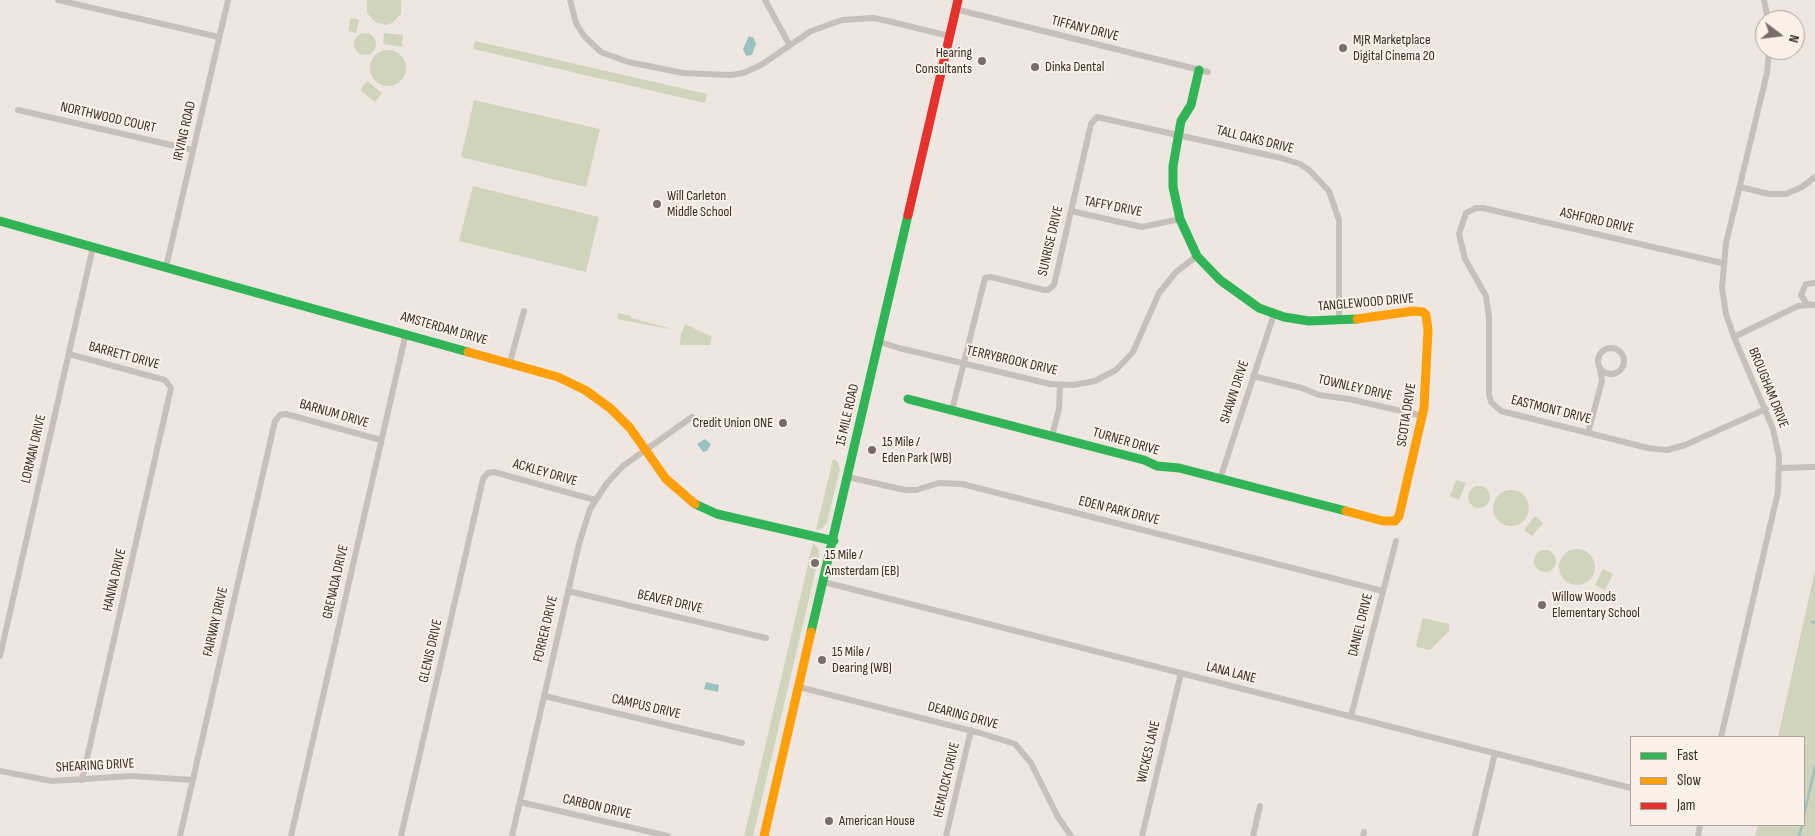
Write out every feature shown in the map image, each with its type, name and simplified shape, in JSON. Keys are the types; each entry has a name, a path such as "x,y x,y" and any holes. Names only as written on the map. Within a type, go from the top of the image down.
{"street":[{"path":"58,0 219,37"},
{"name":"IRVING ROAD","path":"166,267 228,0"},
{"path":"570,0 580,30 593,46 601,52 628,62 683,73 731,75 761,65 789,44 827,24 857,19 873,18 898,22 949,36"},
{"path":"764,0 789,44"},
{"name":"15 MILE ROAD","path":"764,836 880,342 956,5"},
{"name":"TIFFANY DRIVE","path":"956,5 1203,71"},
{"name":"BROUGHAM DRIVE","path":"1721,736 1776,503 1780,468 1777,443 1766,409 1734,337 1723,300 1722,263 1767,73 1768,60"},
{"name":"TANGLEWOOD DRIVE","path":"1203,71 1191,105 1181,121 1173,173 1174,194 1180,219 1197,256 1226,286 1244,300 1274,314 1309,321 1339,321 1414,311 1423,312"},
{"name":"NORTHWOOD COURT","path":"18,110 193,150"},
{"name":"TALL OAKS DRIVE","path":"1095,118 1103,117 1300,164 1329,191 1339,220 1339,321"},
{"name":"SUNRISE DRIVE","path":"952,410 983,280 991,277 1044,290 1052,288 1056,282 1091,124 1095,118"},
{"path":"1740,187 1769,194 1786,194 1802,187 1815,177"},
{"name":"ASHFORD DRIVE","path":"1466,213 1476,208 1492,209 1722,263"},
{"name":"TAFFY DRIVE","path":"1071,211 1142,226 1180,219"},
{"name":"EASTMONT DRIVE","path":"1466,213 1461,222 1460,244 1465,259 1486,296 1488,305 1489,394 1491,402 1501,411 1648,448 1667,450 1685,445 1766,409"},
{"name":"AMSTERDAM DRIVE","path":"0,220 558,377 585,390 620,417 674,488 701,507 718,514 834,541"},
{"name":"LORMAN DRIVE","path":"0,656 93,246"},
{"name":"TERRYBROOK DRIVE","path":"880,342 1060,385 1095,381 1105,377 1126,360 1137,346 1159,293 1176,272 1197,256"},
{"path":"1798,306 1806,284 1815,283"},
{"path":"1801,295 1804,302 1813,305"},
{"path":"1734,337 1798,306 1813,305"},
{"path":"510,362 524,311"},
{"name":"SCOTIA DRIVE","path":"1396,521 1402,507 1423,416 1428,330 1423,312"},
{"name":"SHAWN DRIVE","path":"1220,479 1274,314"},
{"name":"GRENADA DRIVE","path":"291,836 406,333"},
{"path":"1588,433 1602,381 1598,360 1604,349 1620,351 1625,358 1624,366 1609,373 1602,381"},
{"name":"BARRETT DRIVE","path":"69,354 165,380 170,385"},
{"path":"1600,368 1609,373"},
{"name":"TOWNLEY DRIVE","path":"1253,376 1302,388 1319,395 1349,399 1423,416"},
{"name":"HANNA DRIVE","path":"82,780 172,391 170,385"},
{"path":"1052,436 1059,409 1060,385"},
{"name":"TURNER DRIVE","path":"908,399 1144,460 1157,466 1172,467 1383,521 1396,521"},
{"name":"BARNUM DRIVE","path":"280,415 286,414 381,440"},
{"name":"FAIRWAY DRIVE","path":"180,836 275,421 280,415"},
{"name":"FORRER DRIVE","path":"512,836 582,530 595,500 614,474 645,449 692,416"},
{"path":"1780,468 1815,467"},
{"name":"ACKLEY DRIVE","path":"488,473 494,472 595,500"},
{"name":"GLENIS DRIVE","path":"401,836 483,478 488,473"},
{"name":"EDEN PARK DRIVE","path":"848,477 905,490 916,490 939,483 962,484 1383,591"},
{"name":"DANIEL DRIVE","path":"1351,716 1396,541"},
{"name":"LANA LANE","path":"824,582 1630,788"},
{"name":"BEAVER DRIVE","path":"568,591 766,638"},
{"name":"WICKES LANE","path":"1142,836 1181,673"},
{"name":"DEARING DRIVE","path":"799,687 1008,741 1020,748 1032,763 1058,817 1071,836"},
{"name":"CAMPUS DRIVE","path":"544,696 742,743"},
{"name":"HEMLOCK DRIVE","path":"946,836 971,730"},
{"path":"1474,836 1495,753"},
{"name":"SHEARING DRIVE","path":"0,771 42,780 149,776 193,780"},
{"name":"CARBON DRIVE","path":"520,802 668,836"},
{"path":"1253,836 1260,806"}],"green space":[{"path":"367,0 401,0 401,14 392,23 386,25 375,22 367,13"},
{"path":"351,18 359,20 356,33 348,31"},
{"path":"365,33 373,36 376,44 373,52 365,55 357,52 354,44 357,36"},
{"path":"384,33 403,35 402,47 383,44"},
{"path":"475,41 707,94 705,103 473,49"},
{"path":"388,50 395,51 401,55 405,61 405,75 401,81 395,85 388,86 381,85 375,81 371,75 370,68 371,61 375,55 381,51"},
{"path":"367,81 382,93 375,102 360,90"},
{"path":"474,100 600,129 586,187 461,157"},
{"path":"473,186 599,217 586,272 459,241"},
{"path":"618,313 631,316 631,318 676,330 617,319"},
{"path":"685,324 712,337 710,345 680,345 681,334"},
{"path":"833,459 838,462 840,469 827,522 823,528 816,530"},
{"path":"1456,480 1466,483 1459,500 1450,496"},
{"path":"1475,486 1483,486 1490,493 1490,501 1483,508 1475,508 1468,501 1468,493"},
{"path":"1511,490 1518,491 1524,495 1528,501 1528,515 1524,521 1518,525 1511,526 1504,525 1498,521 1494,515 1493,508 1494,501 1498,495 1504,491"},
{"path":"1535,516 1543,523 1532,536 1524,530"},
{"path":"813,543 818,548 819,556 753,836 744,836"},
{"path":"1577,549 1584,550 1590,554 1594,560 1594,574 1590,580 1584,584 1577,585 1570,584 1564,580 1560,574 1559,567 1560,560 1564,554 1570,550"},
{"path":"1541,550 1549,550 1556,557 1556,565 1549,572 1541,572 1534,565 1534,557"},
{"path":"1603,569 1613,574 1605,590 1595,585"},
{"path":"1815,570 1815,836 1755,836 1758,826 1805,826 1805,736 1778,736"},
{"path":"1423,618 1449,624 1449,631 1430,650 1417,647 1416,645"}],"water":[{"path":"749,36 754,38 756,44 752,55 746,56 743,49"},
{"path":"705,439 711,444 707,451 703,452 697,444"},
{"path":"706,682 719,685 718,692 704,689"}],"waterway":[{"path":"1805,811 1815,767"},
{"path":"1799,836 1802,826"}],"traffic: fast":[{"path":"1199,70 1191,105 1181,121 1173,166 1173,187 1180,219 1197,256 1220,280 1259,308 1284,317 1309,321 1357,319"},
{"path":"811,632 908,215"},
{"path":"0,221 468,352"},
{"path":"908,399 1144,460 1157,466 1179,468 1346,511"},
{"path":"695,504 717,514 834,541"}],"traffic: slow":[{"path":"1346,511 1383,521 1395,521 1399,516 1424,408 1428,330 1426,315 1423,312 1414,311 1357,319"},
{"path":"468,352 558,377 585,390 610,408 630,428 666,479 695,504"},
{"path":"764,836 811,632"}],"traffic: jam":[{"path":"908,215 958,0"}],"place":[{"name":"MJR Marketplace Digital Cinema 20","path":"1343,48"},
{"name":"Hearing Consultants","path":"982,61"},
{"name":"Dinka Dental","path":"1035,67"},
{"name":"Will Carleton Middle School","path":"657,204"},
{"name":"Credit Union ONE","path":"783,423"},
{"name":"15 Mile / Eden Park (WB)","path":"872,450"},
{"name":"15 Mile / Amsterdam (EB)","path":"815,563"},
{"name":"Willow Woods Elementary School","path":"1542,605"},
{"name":"15 Mile / Dearing (WB)","path":"822,660"},
{"name":"American House","path":"829,821"}]}
